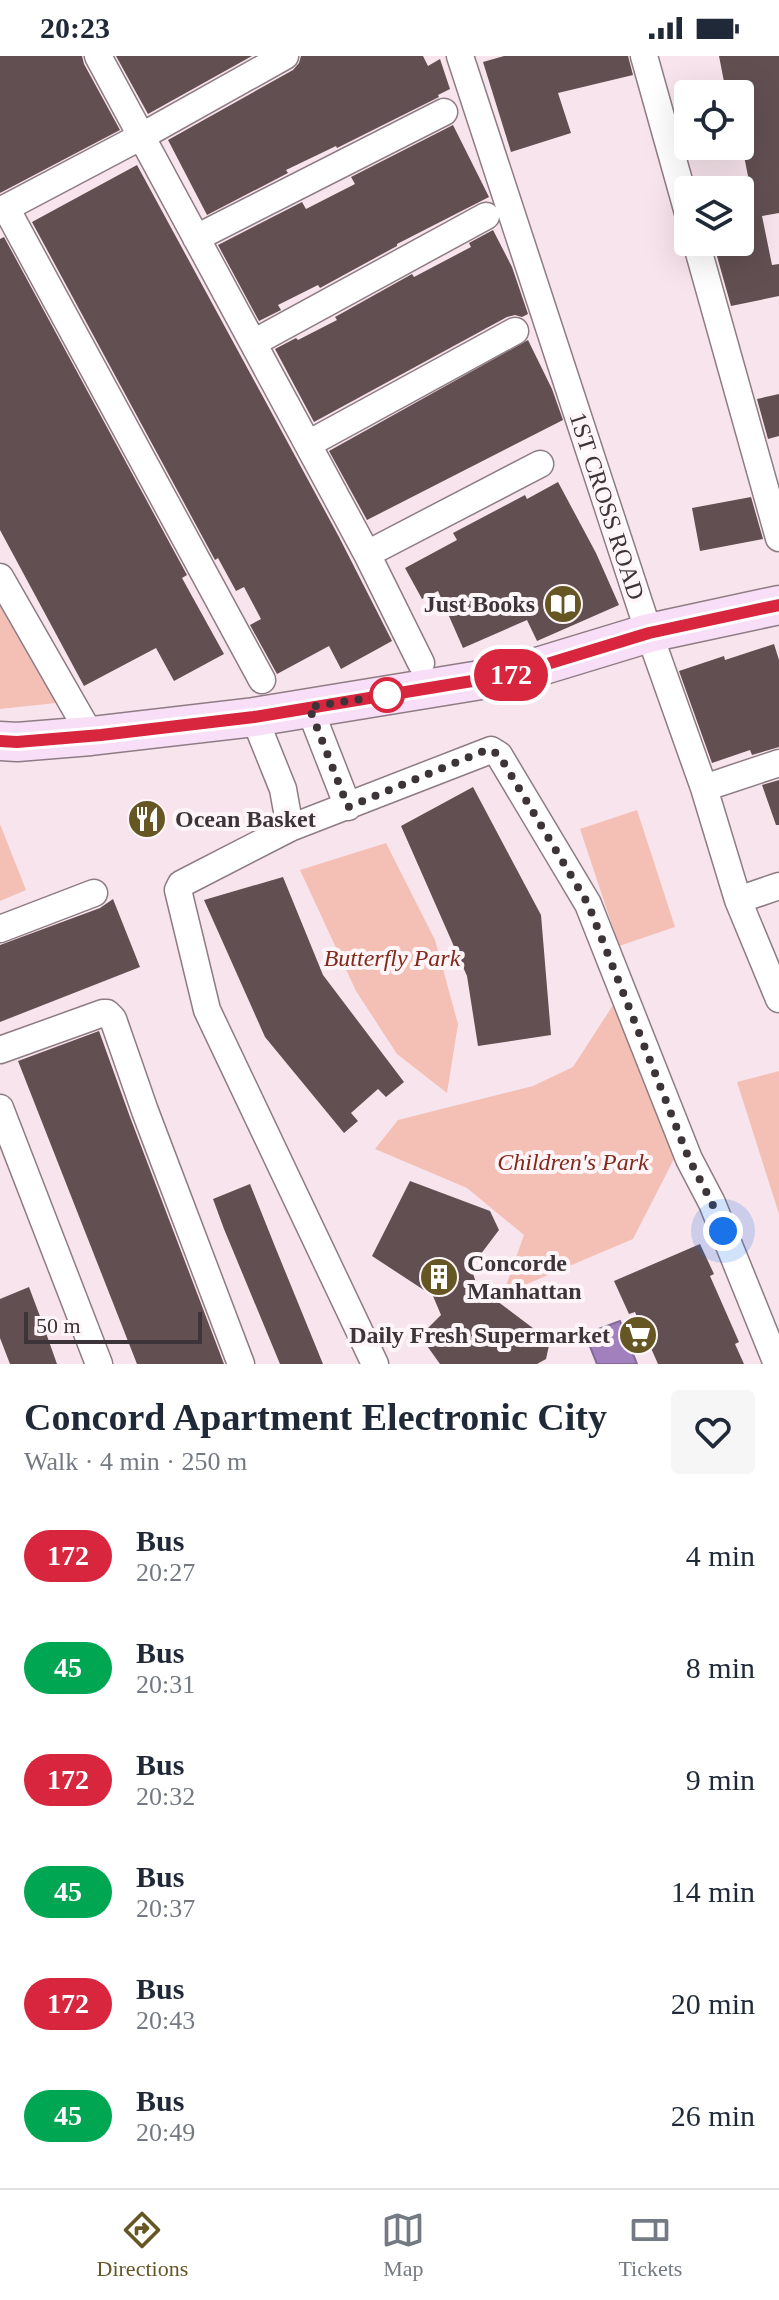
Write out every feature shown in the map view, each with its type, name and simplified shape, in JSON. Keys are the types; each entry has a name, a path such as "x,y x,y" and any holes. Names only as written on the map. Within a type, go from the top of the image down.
{"main road":[{"path":"0,741 91,736 254,717 511,675 649,633 779,605"}],"street":[{"path":"98,56 367,554 421,663"},
{"path":"262,680 3,210 285,56"},
{"name":"1ST CROSS ROAD","path":"460,56 649,633 704,788 738,900 779,999"},
{"path":"644,56 678,176"},
{"path":"196,238 444,112"},
{"path":"253,343 486,216"},
{"path":"700,256 779,538"},
{"path":"308,444 515,331"},
{"path":"367,554 540,464"},
{"path":"0,577 91,736"},
{"path":"309,707 348,807"},
{"path":"254,717 283,789 290,828"},
{"path":"375,1364 207,1010 178,890 181,884 290,828 491,750 499,755 588,904 689,1159 712,1203 777,1364"},
{"path":"704,788 779,763"},
{"path":"738,900 779,886"},
{"path":"0,929 94,893"},
{"path":"0,1050 103,1013 113,1019 241,1364"},
{"path":"0,1108 99,1364"}],"green space":[{"path":"0,573 74,701 0,709"},
{"path":"637,810 675,927 619,946 580,829"},
{"path":"0,824 26,890 0,901"},
{"name":"Butterfly Park","path":"386,843 435,940 458,1024 447,1093 397,1054 356,991 300,870"},
{"name":"Children's Park","path":"613,1005 647,1082 675,1157 633,1239 503,1294 524,1235 467,1188 375,1149 398,1120 533,1086 573,1067"},
{"path":"779,1071 779,1214 737,1082"}],"shaded area":[{"path":"620,1321 637,1364 597,1364 585,1334"}],"building":[{"path":"0,56 82,56 120,130 0,193"},
{"path":"116,56 252,56 148,114"},
{"path":"301,56 423,56 428,66 440,59 450,89 337,148 286,170 288,173 207,215 168,140 293,70"},
{"path":"504,56 628,56 633,75 558,93 571,133 511,152 483,62"},
{"path":"719,56 779,56 779,213 762,216 772,265 779,264 779,296 731,306 717,256 754,256 754,176 748,176 745,160 754,160 754,80 724,80"},
{"path":"453,125 489,197 320,288 318,285 278,305 281,310 259,321 218,245 302,202 306,209 355,184 351,177"},
{"path":"137,165 338,535 392,641 341,669 329,646 277,674 250,625 261,619 244,587 236,591 218,558 215,560 32,222"},
{"path":"493,230 512,267 528,314 507,317 314,422 275,349 337,320 335,317 412,274 414,277 471,247 469,243"},
{"path":"4,237 187,575 182,578 224,654 174,681 156,648 84,686 0,530 0,239"},
{"path":"528,340 563,420 367,520 329,451"},
{"path":"779,394 779,436 768,439 757,399"},
{"path":"558,482 596,553 619,605 537,641 527,620 463,648 438,591 422,599 405,568 457,540 453,533 525,495 527,499"},
{"path":"751,497 763,539 700,551 692,508"},
{"path":"774,644 779,660 779,747 752,755 750,750 712,763 679,671"},
{"path":"779,780 779,825 776,825 762,785"},
{"path":"473,787 541,915 551,1035 478,1046 467,976 401,826"},
{"path":"283,877 323,975 404,1082 386,1097 378,1089 351,1113 358,1121 344,1133 265,1037 204,900"},
{"path":"113,899 140,967 0,1022 0,945 100,908"},
{"path":"99,1031 224,1364 137,1364 18,1061"},
{"name":"Concorde Manhattan","path":"410,1181 490,1211 499,1230 471,1267 477,1286 550,1341 546,1359 537,1364 440,1364 420,1336 441,1315 433,1296 372,1256"},
{"path":"250,1184 323,1364 280,1364 224,1229 213,1199"},
{"path":"700,1244 714,1274 710,1276 739,1342 735,1344 744,1364 658,1364 635,1312 629,1314 614,1281"},
{"path":"29,1287 57,1364 10,1364 0,1338 0,1299"}],"bus line":[{"name":"172","path":"0,741 101,735 254,717 511,675 649,633 779,605"}],"place":[{"name":"Just Books","path":"563,604"},
{"name":"Ocean Basket","path":"147,819"},
{"name":"Concorde Manhattan","path":"439,1277"},
{"name":"Daily Fresh Supermarket","path":"638,1335"}],"route":[{"path":"387,695 309,707 348,807 486,750 499,755 588,904 689,1159 723,1231"}]}
